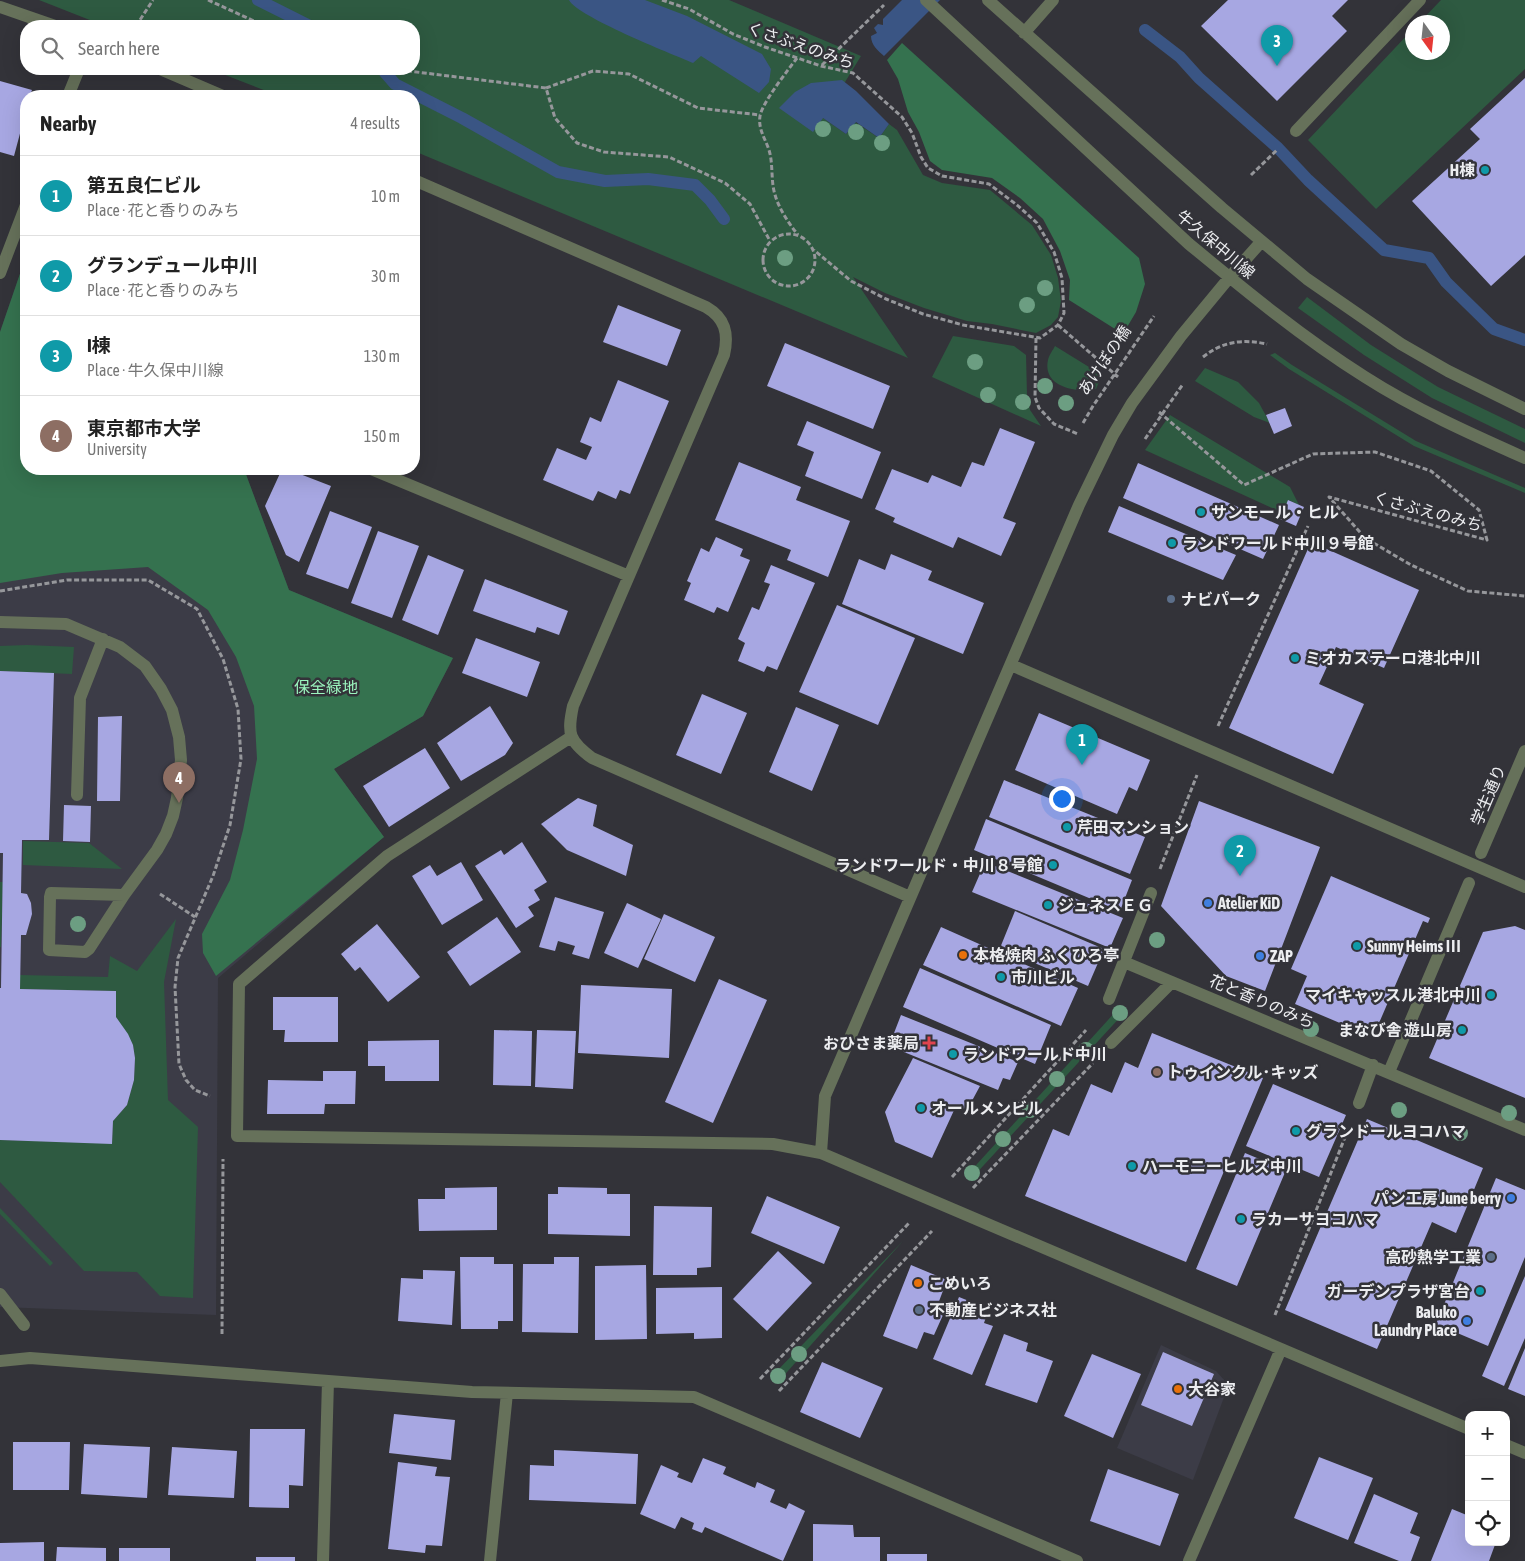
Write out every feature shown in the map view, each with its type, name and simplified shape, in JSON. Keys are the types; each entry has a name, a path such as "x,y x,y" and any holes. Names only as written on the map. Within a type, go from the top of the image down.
{"street":[{"name":"牛久保中川線","path":"926,0 1182,237 1229,278 1306,337 1366,378 1428,413 1525,458"},
{"name":"牛久保中川線","path":"988,0 1262,242 1307,279 1401,344 1448,371 1525,409"},
{"path":"1024,33 1053,0"},
{"path":"1296,131 1420,0"},
{"path":"0,7 38,20"},
{"path":"70,90 77,75"},
{"path":"174,75 208,90"},
{"path":"420,183 706,307 720,318 724,326 726,336 724,355 572,706 569,722 571,737 580,749 592,758 910,897"},
{"path":"0,273 20,221"},
{"path":"821,1153 825,1096 1079,505 1113,434 1132,403 1181,336 1262,242"},
{"path":"385,475 629,576"},
{"path":"0,622 66,624 120,647 145,666 161,689 172,710 179,737 182,760 178,798 166,834 87,951 49,950 51,893 124,895"},
{"path":"77,795 80,698 103,639"},
{"path":"1011,665 1525,887"},
{"path":"571,737 387,856 239,984 237,1136 773,1144 821,1153 1465,1427"},
{"name":"学生通り","path":"1481,853 1525,750"},
{"path":"1389,1072 1468,883"},
{"path":"1109,999 1151,893"},
{"name":"花と香りのみち","path":"1124,962 1525,1130"},
{"path":"1111,1043 1172,982"},
{"path":"1358,1103 1373,1065"},
{"path":"0,1294 24,1325"},
{"path":"1189,1561 1281,1349"},
{"path":"0,1360 30,1358 472,1392 694,1397 1078,1561"},
{"path":"323,1561 328,1381"},
{"path":"490,1561 508,1393"},
{"path":"1510,1447 1525,1453"}],"path":[{"path":"140,20 153,0"},
{"path":"208,0 252,20"},
{"name":"くさぶえのみち","path":"662,0 689,9 733,34 797,58 853,74 902,117 912,133 921,157 928,168 942,176 989,184 1017,205 1037,223 1054,252 1062,278 1064,313 1058,326"},
{"path":"821,66 884,5"},
{"path":"797,58 765,105 760,115 760,125 770,156 774,192 785,218 798,235 851,281 886,299 923,314 963,325 1036,338 1050,333 1058,326 1125,383"},
{"path":"420,72 546,88 593,71 629,74 698,108 760,115"},
{"path":"546,88 555,118 577,143 604,152 669,157 725,183 750,204 770,241"},
{"path":"1251,175 1296,131"},
{"path":"798,235 784,234 770,241 765,248 763,264 770,278 783,285 792,286 806,280 815,266 814,250"},
{"name":"あけぼの橋","path":"1083,423 1154,316"},
{"path":"1036,338 1035,397 1039,408 1054,424 1078,434"},
{"path":"1198,363 1203,356"},
{"path":"1143,443 1188,378"},
{"name":"くさぶえのみち","path":"1155,409 1244,485 1312,454 1375,452 1430,471 1479,510 1487,540 1329,497 1365,538 1411,565 1468,591 1525,596"},
{"path":"1151,893 1207,750 1308,526"},
{"path":"136,878 195,917"},
{"path":"952,1177 1101,1014 1109,999"},
{"path":"1275,1315 1358,1103"},
{"path":"222,1334 223,1152 237,1136"},
{"path":"760,1378 910,1222"}],"shaded area":[{"path":"20,274 20,475 246,475 289,590 453,658 423,716 334,769 384,837 218,978 216,1315 0,1307 0,332"},
{"path":"1161,1345 1216,1371 1225,1381 1226,1392 1193,1480 1117,1448"}],"green space":[{"path":"39,0 729,0 861,56 823,118 846,134 855,122 879,138 889,124 897,130 923,175 942,183 990,190 1032,225 1051,255 1058,278 1061,301 1058,317 1051,325 1036,333 967,321 924,308 885,293 853,277 908,358 420,154 420,90 264,90 225,75 420,75 420,20 90,20"},
{"path":"1441,0 1525,0 1525,69 1376,209 1308,140 1405,37 1405,60 1450,60 1450,15 1427,15"},
{"path":"902,43 1139,258 1145,284 1136,312 1123,334 1069,300 1070,280 1060,251 1043,219 1020,198 992,178 942,170 930,161 919,132 908,112 898,79 887,60"},
{"name":"保全緑地","path":"20,274 20,475 246,475 289,590 453,658 423,716 334,769 384,837 216,976 203,953 202,934 230,880 243,830 257,759 254,706 236,657 208,610 148,567 62,573 0,583 0,332"},
{"path":"1307,297 1371,345 1438,387 1525,429 1525,443 1432,398 1364,355 1298,308"},
{"path":"953,336 1014,346 1026,355 1027,395 1030,410 1041,426 932,377"},
{"path":"1055,346 1102,375 1096,389 1071,389 1056,382 1050,376 1048,369 1049,358"},
{"path":"1275,353 1416,441 1525,488 1525,493 1414,446 1289,369 1270,355"},
{"path":"1205,368 1238,382 1259,403 1270,423 1254,417 1195,381"},
{"path":"1170,415 1290,487 1299,505 1289,500 1283,513 1145,450"},
{"path":"0,646 74,647 72,674 0,671"},
{"path":"23,841 89,843 122,869 23,865"},
{"path":"0,882 3,882 1,947 0,947"},
{"path":"176,919 164,982 168,1100 198,1127 193,1298 160,1296 137,1272 84,1271 0,1182 0,1140 112,1143 113,1121 127,1105 134,1080 135,1058 133,1045 116,1017 116,991 20,989 20,975 108,977 110,956 137,971"},
{"path":"1118,1009 1122,1009 1124,1013 972,1178 967,1175"},
{"path":"0,1208 53,1263 50,1266 0,1214"},
{"path":"903,1241 780,1380 773,1378 773,1375"}],"water":[{"path":"569,0 645,0 687,16 762,54 771,69 769,82 759,93 701,56 693,63 606,25 589,16"},
{"path":"902,0 940,0 884,56 877,50 871,36 877,33 874,28 878,24 883,25 883,19"},
{"path":"842,80 856,91 889,124 879,138 856,122 846,134 823,118 813,132 779,108 795,92 811,83"}],"building":[{"path":"1228,0 1348,0 1332,16 1347,31 1277,101 1201,26"},
{"name":"H棟","path":"1525,78 1525,255 1491,286 1412,201 1480,139 1470,129"},
{"path":"0,81 32,90 20,90 20,134 14,156 0,152"},
{"path":"618,305 681,330 667,366 603,342"},
{"path":"785,343 890,386 873,429 767,386"},
{"path":"618,380 669,401 630,494 620,490 616,499 598,491 593,501 543,480 557,448 586,460 592,447 580,442 590,417 601,422"},
{"path":"1285,408 1292,426 1274,434 1266,415"},
{"path":"807,421 881,452 862,499 805,476 814,452 797,445"},
{"path":"1000,428 1035,442 1003,518 1016,523 1001,556 958,537 953,548 893,522 895,518 875,509 892,469 928,483 932,475 961,487 972,462 984,466"},
{"path":"739,462 801,487 796,500 850,521 828,577 787,560 791,550 715,520"},
{"name":"サンモール・ヒル","path":"1138,463 1279,525 1263,559 1123,498"},
{"path":"279,475 303,475 331,486 299,562 286,555 265,506"},
{"path":"1288,500 1304,507 1296,526 1280,519"},
{"name":"ランドワールド中川９号館","path":"1119,506 1236,555 1223,580 1108,532"},
{"path":"330,511 372,527 348,589 306,574"},
{"path":"378,531 419,546 392,618 351,603"},
{"path":"716,537 743,549 740,556 750,560 728,612 717,607 714,613 684,600 691,583 687,581 701,548 709,552"},
{"name":"ミオカステーロ港北中川","path":"1311,542 1419,590 1384,668 1336,647 1319,684 1364,704 1333,774 1229,728"},
{"path":"891,554 932,571 928,580 984,603 963,654 842,604 859,559 885,570"},
{"path":"428,555 464,570 438,635 402,620"},
{"path":"771,565 815,583 777,670 767,666 764,672 738,661 745,643 738,639 752,607 759,610 770,584 764,582"},
{"path":"485,579 568,611 559,635 537,627 535,633 473,611"},
{"path":"837,605 915,638 878,725 799,692"},
{"path":"476,638 540,662 527,697 462,673"},
{"path":"0,671 54,673 49,840 22,840 21,893 27,894 31,903 32,914 26,935 21,935 20,989 116,991 116,1017 128,1034 133,1045 135,1058 134,1080 127,1105 113,1121 112,1144 0,1140 0,988 3,853 0,853"},
{"path":"702,694 747,713 721,774 676,755"},
{"path":"490,706 513,743 505,755 461,781 437,743"},
{"path":"796,707 839,725 812,791 769,772"},
{"path":"1039,713 1150,760 1137,791 1129,787 1117,814 1015,770"},
{"path":"122,716 120,801 97,801 98,717"},
{"path":"425,748 450,788 389,827 363,786"},
{"name":"芹田マンション","path":"1004,780 1145,837 1130,874 989,817"},
{"path":"578,798 597,805 593,826 633,845 626,876 567,850 541,824"},
{"path":"1199,801 1320,847 1265,991 1226,976 1161,906"},
{"path":"64,805 91,806 90,842 63,841"},
{"name":"ランドワールド・中川８号館","path":"986,819 1132,880 1120,911 974,850"},
{"path":"522,842 547,882 534,890 540,900 528,907 534,916 516,928 475,866 501,850 504,855"},
{"name":"ジュネスＥＧ","path":"986,860 990,864 1123,918 1110,948 972,892"},
{"path":"461,862 483,900 442,925 412,876 430,865 437,876"},
{"name":"Sunny Heims Ⅲ","path":"1331,876 1430,918 1428,923 1423,921 1373,1037 1295,1004 1307,976 1291,969"},
{"path":"555,897 604,912 589,959 572,954 575,946 558,941 555,951 539,947"},
{"path":"627,903 661,919 638,968 604,953"},
{"path":"1015,911 1104,949 1088,986 1000,948"},
{"path":"664,914 715,937 695,982 644,959"},
{"path":"497,917 521,952 470,986 447,952"},
{"path":"377,924 420,977 388,1002 360,967 355,971 341,954"},
{"name":"マイキャッスル港北中川","path":"1515,926 1525,930 1525,1098 1429,1058 1483,932"},
{"name":"市川ビル","path":"941,927 1078,988 1061,1026 923,965"},
{"path":"920,968 1051,1025 1035,1064 903,1007"},
{"path":"719,979 767,1000 713,1123 665,1102"},
{"path":"581,985 672,989 669,1058 578,1053"},
{"path":"273,997 338,997 338,1042 284,1042 285,1030 273,1030"},
{"name":"ランドワールド中川","path":"901,1015 1018,1062 1010,1080 1003,1078 998,1090 889,1046"},
{"path":"494,1030 532,1031 531,1086 493,1085"},
{"path":"537,1030 576,1031 573,1089 535,1087"},
{"name":"ハーモニーヒルズ中川","path":"1152,1033 1263,1078 1186,1262 1025,1196 1053,1129 1069,1136 1091,1084 1112,1093 1125,1062 1138,1068"},
{"path":"439,1040 439,1081 385,1081 385,1066 368,1066 368,1041"},
{"name":"オールメンビル","path":"913,1058 980,1086 967,1110 956,1106 932,1158 895,1142 885,1112"},
{"path":"323,1071 356,1071 355,1104 325,1104 324,1114 267,1114 268,1080 323,1081"},
{"name":"グランドールヨコハマ","path":"1273,1084 1346,1115 1319,1177 1246,1146"},
{"path":"1367,1119 1483,1168 1456,1233 1432,1222 1377,1349 1285,1310"},
{"name":"ラカーサヨコハマ","path":"1245,1153 1286,1170 1237,1286 1196,1269"},
{"name":"ガーデンプラザ宮台","path":"1496,1178 1525,1190 1525,1257 1488,1346 1436,1324"},
{"path":"497,1187 497,1230 419,1231 418,1199 445,1199 445,1188"},
{"path":"558,1187 607,1188 607,1194 630,1194 630,1236 548,1234 548,1194 558,1194"},
{"path":"767,1196 840,1227 824,1264 751,1233"},
{"path":"654,1206 712,1207 711,1267 697,1268 697,1275 653,1275"},
{"path":"778,1251 812,1283 767,1331 733,1299"},
{"path":"460,1257 494,1257 494,1264 513,1264 513,1321 498,1321 498,1329 461,1329"},
{"path":"554,1257 579,1257 578,1333 522,1332 523,1264 554,1264"},
{"path":"646,1265 647,1339 595,1340 595,1266"},
{"path":"911,1265 947,1280 935,1312 943,1315 934,1335 924,1332 917,1349 883,1336"},
{"path":"423,1270 455,1271 452,1325 398,1321 401,1278 423,1279"},
{"path":"1525,1276 1525,1338 1504,1386 1482,1376"},
{"path":"722,1287 722,1338 694,1339 694,1333 656,1334 656,1288"},
{"path":"959,1297 974,1303 970,1311 986,1317 984,1323 993,1326 972,1375 933,1359"},
{"path":"1004,1334 1028,1343 1026,1351 1053,1361 1037,1403 985,1385"},
{"path":"1525,1348 1525,1396 1508,1389"},
{"name":"大谷家","path":"1163,1352 1214,1374 1192,1426 1141,1405"},
{"path":"1092,1354 1141,1374 1113,1438 1064,1416"},
{"path":"822,1362 883,1388 860,1438 800,1412"},
{"path":"394,1414 455,1420 451,1460 389,1453"},
{"path":"250,1429 305,1429 303,1486 289,1485 289,1508 249,1507"},
{"path":"13,1442 70,1442 69,1490 13,1490"},
{"path":"84,1444 150,1447 147,1498 81,1494"},
{"path":"172,1447 237,1451 234,1498 168,1495"},
{"path":"554,1450 638,1454 636,1504 529,1500 530,1465 554,1466"},
{"path":"1319,1457 1373,1478 1348,1540 1294,1518"},
{"path":"703,1458 726,1467 723,1474 755,1488 757,1482 775,1490 770,1502 786,1509 789,1503 805,1511 783,1561 705,1527 702,1533 692,1529 694,1523 681,1517 675,1529 640,1514 661,1465 679,1473 677,1477 692,1483"},
{"path":"398,1462 437,1467 435,1476 450,1477 442,1546 426,1545 425,1553 388,1549"},
{"path":"1108,1469 1179,1494 1160,1546 1090,1521"},
{"path":"1374,1494 1418,1513 1410,1533 1420,1537 1411,1561 1399,1561 1354,1543"},
{"path":"1452,1509 1465,1514 1465,1546 1495,1546 1489,1561 1431,1561"},
{"path":"813,1524 853,1525 854,1537 880,1537 880,1561 813,1561"},
{"path":"44,1542 44,1561 0,1561 0,1543"},
{"path":"57,1547 106,1548 106,1561 56,1561"},
{"path":"119,1548 170,1548 170,1561 119,1561"},
{"path":"887,1554 927,1554 927,1561 887,1561"},
{"path":"256,1557 295,1557 295,1561 256,1561"}],"waterway":[{"path":"258,0 298,20"},
{"path":"1145,30 1180,57 1199,78 1278,148 1308,180 1384,250 1429,258 1446,282 1494,329 1525,340"},
{"path":"387,75 395,84 407,90"},
{"path":"420,97 558,172 605,181 648,179 695,185 710,200 724,219"}],"place":[{"name":"I棟","path":"1277,66"},
{"name":"H棟","path":"1485,170"},
{"name":"サンモール・ヒル","path":"1201,512"},
{"name":"ランドワールド中川９号館","path":"1172,543"},
{"name":"ナビパーク","path":"1171,599"},
{"name":"ミオカステーロ港北中川","path":"1295,658"},
{"name":"第五良仁ビル","path":"1082,765"},
{"name":"東京都市大学","path":"179,803"},
{"name":"芹田マンション","path":"1067,827"},
{"name":"ランドワールド・中川８号館","path":"1053,865"},
{"name":"グランデュール中川","path":"1240,876"},
{"name":"Atelier KiD","path":"1208,903"},
{"name":"ジュネスＥＧ","path":"1048,905"},
{"name":"Sunny Heims Ⅲ","path":"1357,946"},
{"name":"本格焼肉 ふくひろ亭","path":"963,955"},
{"name":"ZAP","path":"1260,956"},
{"name":"市川ビル","path":"1001,977"},
{"name":"マイキャッスル港北中川","path":"1491,995"},
{"name":"まなび舎 遊山房","path":"1462,1030"},
{"name":"おひさま薬局","path":"929,1043"},
{"name":"ランドワールド中川","path":"953,1054"},
{"name":"トゥインクル･キッズ","path":"1157,1072"},
{"name":"オールメンビル","path":"921,1108"},
{"name":"グランドールヨコハマ","path":"1296,1131"},
{"name":"ハーモニーヒルズ中川","path":"1132,1166"},
{"name":"パン工房 June berry","path":"1511,1198"},
{"name":"ラカーサヨコハマ","path":"1241,1219"},
{"name":"高砂熱学工業","path":"1491,1257"},
{"name":"こめいろ","path":"918,1283"},
{"name":"ガーデンプラザ宮台","path":"1480,1291"},
{"name":"不動産ビジネス社","path":"919,1310"},
{"name":"Baluko Laundry Place","path":"1467,1321"},
{"name":"大谷家","path":"1178,1389"}]}
